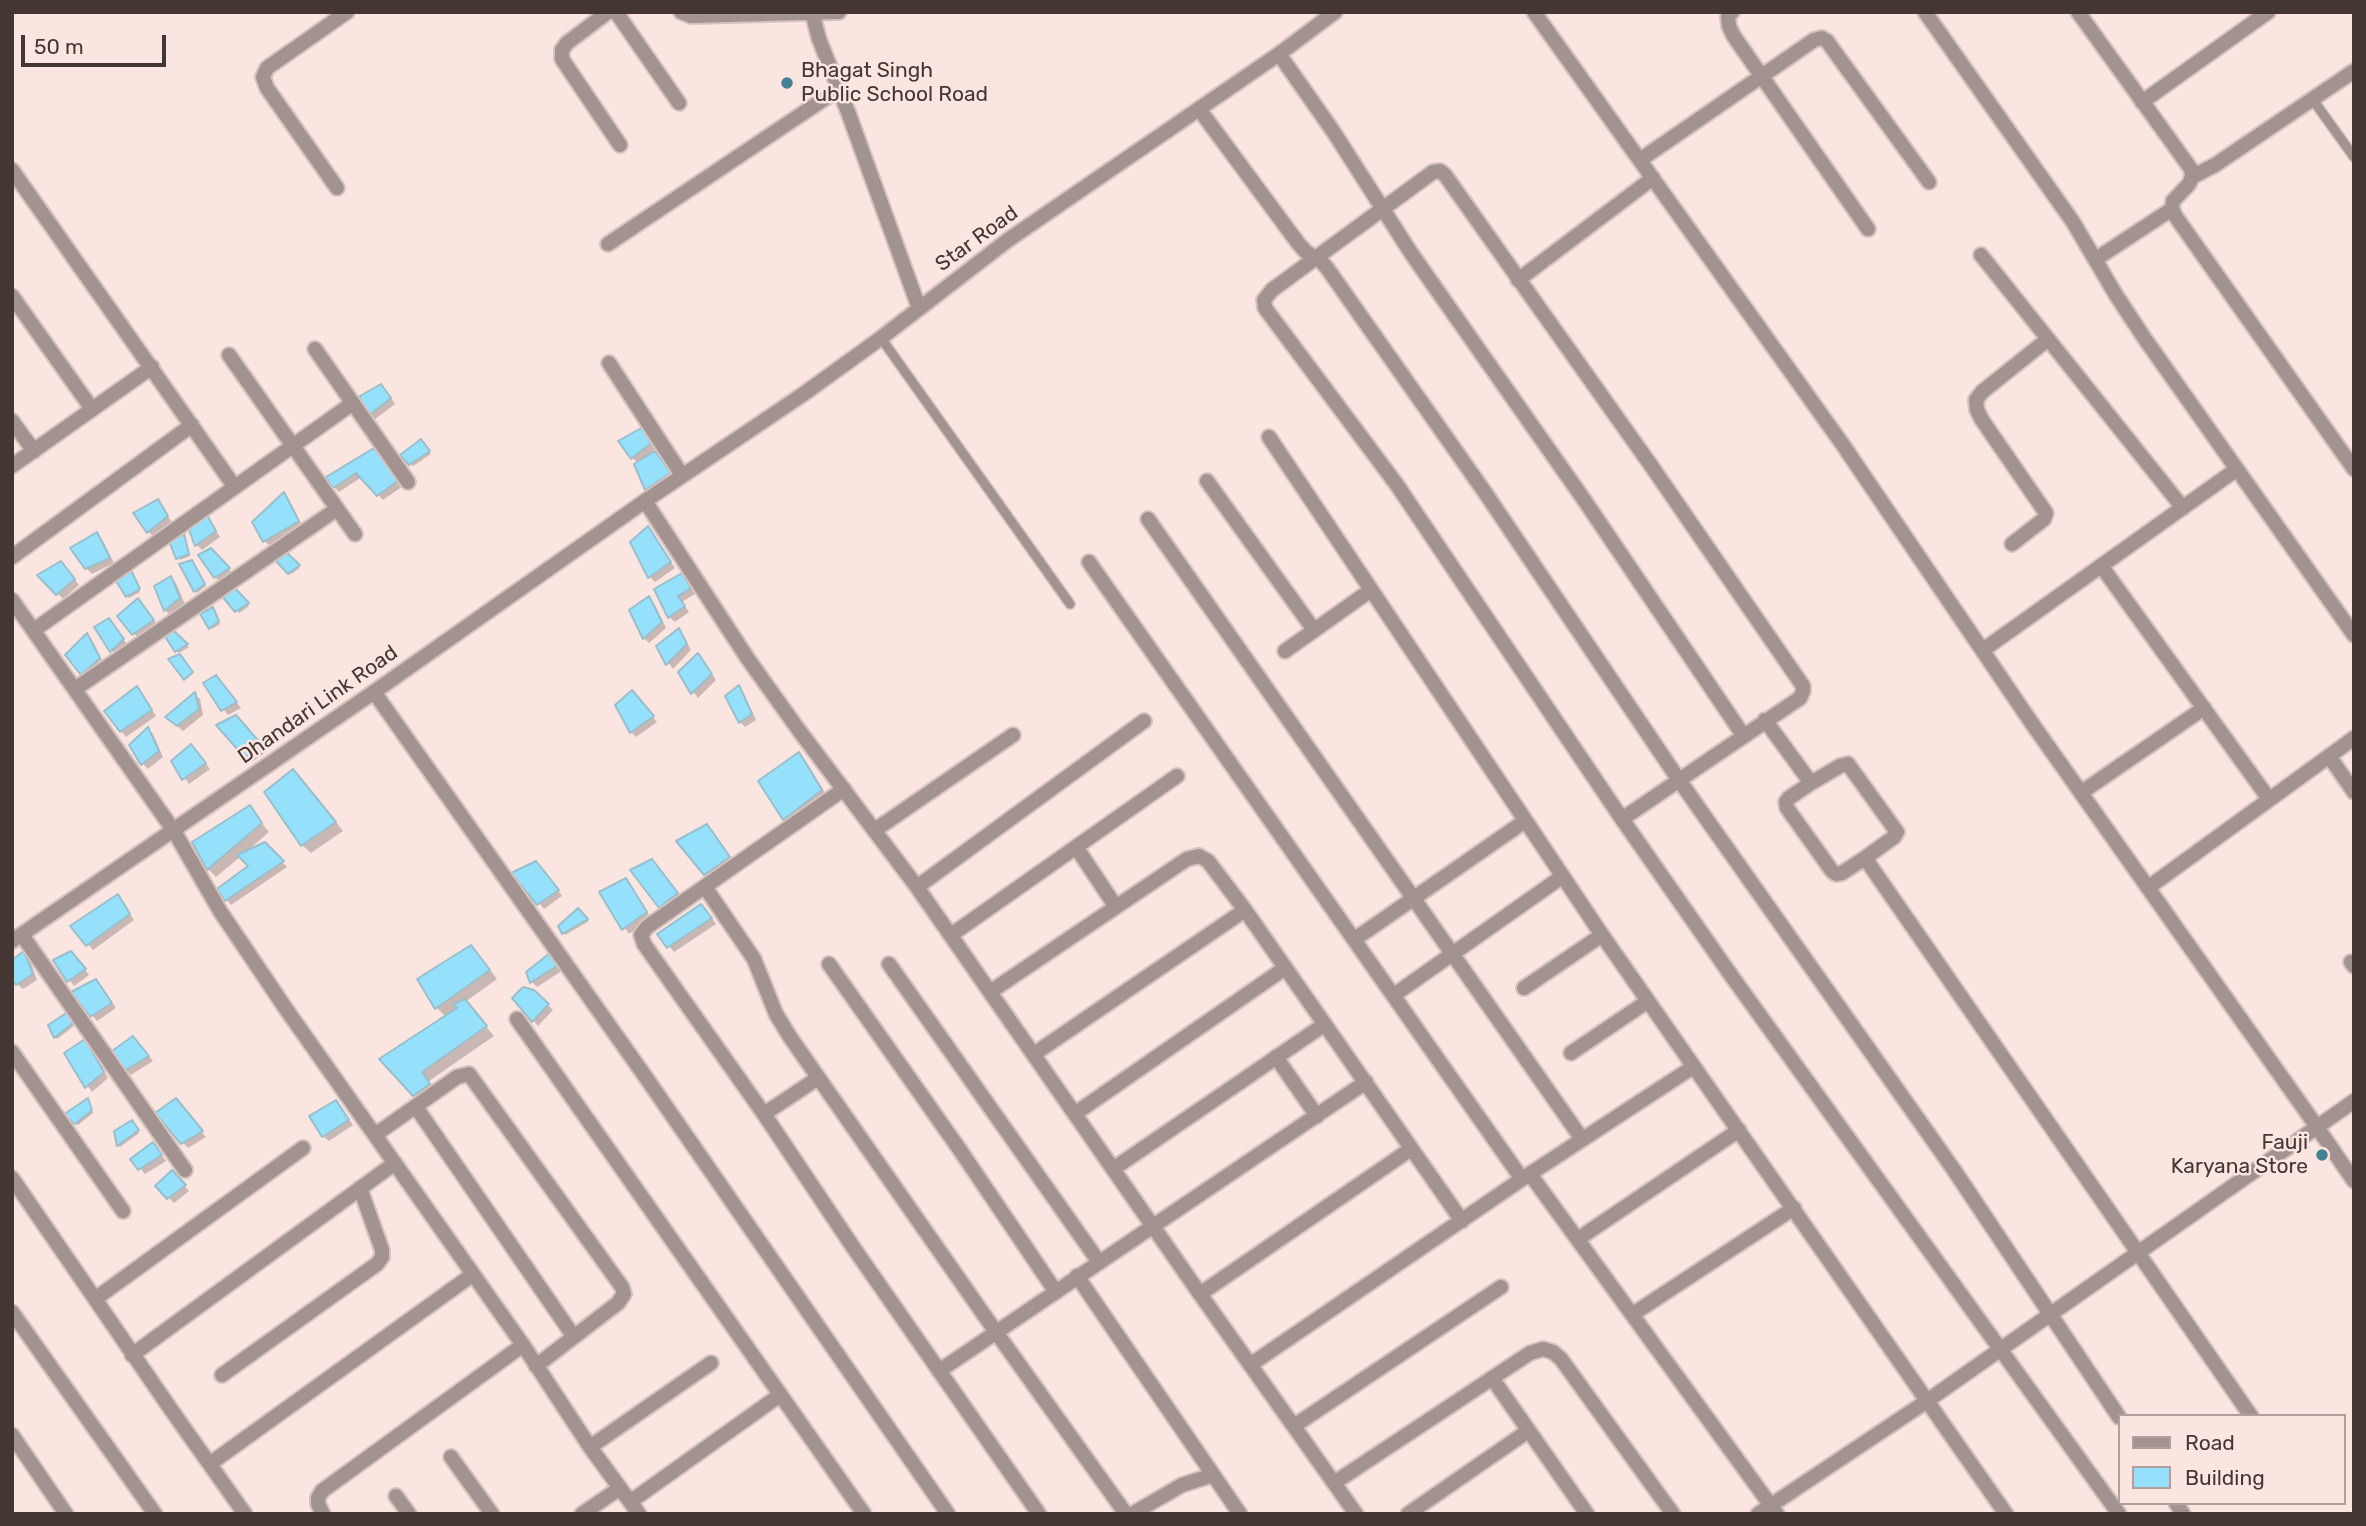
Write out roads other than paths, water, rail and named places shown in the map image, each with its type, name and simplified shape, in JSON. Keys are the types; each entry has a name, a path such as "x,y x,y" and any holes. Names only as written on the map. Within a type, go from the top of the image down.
{"street":[{"path":"337,188 267,88 263,77 267,68 347,12"},
{"path":"608,12 567,43 562,50 562,59 620,145"},
{"path":"616,12 679,103"},
{"path":"681,12 691,16 839,12"},
{"name":"Star Road","path":"645,501 805,393 1008,240 1279,54 1335,12"},
{"path":"1534,12 1843,445 2354,1181"},
{"path":"1732,12 1728,18 1728,26 1868,229"},
{"path":"1926,12 2026,154 2145,339 2354,635"},
{"path":"2142,102 2267,12"},
{"path":"812,13 819,39 919,307"},
{"path":"2079,13 2191,169 2189,184 2173,201 2172,209 2354,469"},
{"path":"1640,160 1814,40 1822,38 1827,41 1929,182"},
{"path":"1279,54 1411,253 1587,504 1743,735"},
{"path":"2192,177 2215,165 2354,71"},
{"path":"608,244 839,89"},
{"path":"1199,109 1298,243 1327,268 1484,491 1679,780 1954,1170 2118,1415"},
{"path":"12,170 234,486"},
{"path":"1622,819 1800,698 1803,686 1658,475 1440,171 1427,175 1313,258 1266,295 1265,307 1405,497 1622,819 1849,1141 2119,1514"},
{"path":"1518,279 1653,178"},
{"path":"2096,259 2172,209"},
{"path":"1981,255 2183,508"},
{"path":"12,296 92,409"},
{"path":"2012,544 2043,519 2046,513 1982,420 1976,400 1982,392 2048,339"},
{"path":"315,349 408,482"},
{"path":"229,355 355,534"},
{"path":"609,363 682,475"},
{"path":"12,466 152,367"},
{"path":"34,630 353,403"},
{"path":"12,421 33,451"},
{"path":"12,557 192,425"},
{"path":"1269,437 1693,1068 1794,1208 2006,1514"},
{"path":"1983,650 2237,469"},
{"path":"1208,481 1314,630"},
{"path":"645,501 748,659 917,887 1356,1514"},
{"name":"Dhandari Link Road","path":"17,938 645,501"},
{"path":"75,690 337,509"},
{"path":"1148,519 1582,1139"},
{"path":"1089,562 1394,995 1526,1177 1578,1239 1774,1509"},
{"path":"2102,567 2269,799"},
{"path":"1285,651 1371,590"},
{"path":"12,600 174,831 220,911 286,1009 639,1514"},
{"path":"374,692 647,1079 948,1514"},
{"path":"2082,792 2204,708"},
{"path":"1765,720 1811,783"},
{"path":"917,887 1144,721"},
{"path":"875,830 1013,735"},
{"path":"2149,887 2354,738"},
{"path":"2329,756 2354,792"},
{"path":"1848,764 1897,832 1865,858 1842,873 1836,874 1832,871 1787,808 1789,798 1840,766 1848,764"},
{"path":"951,935 1177,776"},
{"path":"844,789 647,927 641,935 644,944 1039,1514"},
{"path":"1355,939 1525,821"},
{"path":"1076,847 1116,907"},
{"path":"990,992 1187,859 1199,856 1208,861 1245,910 1462,1221"},
{"path":"1865,858 2251,1414"},
{"path":"1394,995 1563,877"},
{"path":"705,887 754,959 776,1014 818,1078 1126,1514"},
{"path":"1034,1054 1245,910"},
{"path":"1524,988 1602,935"},
{"path":"17,938 185,1171"},
{"path":"829,964 1056,1292"},
{"path":"889,964 1099,1262"},
{"path":"1076,1113 1285,968"},
{"path":"1571,1053 1648,1001"},
{"path":"517,1019 864,1514"},
{"path":"1113,1169 1325,1024"},
{"path":"12,1052 123,1211"},
{"path":"1276,1057 1317,1116"},
{"path":"1251,1364 1582,1139 1693,1068"},
{"path":"375,1135 457,1077 469,1074 622,1287 622,1299 536,1366"},
{"path":"764,1114 818,1078"},
{"path":"939,1371 1366,1082"},
{"path":"1758,1514 1774,1509 2354,1101"},
{"path":"416,1107 574,1337"},
{"path":"1578,1239 1739,1130"},
{"path":"95,1299 303,1148"},
{"path":"1200,1294 1411,1149"},
{"path":"132,1355 394,1163"},
{"path":"12,1178 132,1355 245,1514"},
{"path":"222,1375 377,1264 382,1257 382,1250 360,1188"},
{"path":"1633,1314 1794,1208"},
{"path":"211,1464 472,1275"},
{"path":"1077,1276 1240,1514"},
{"path":"1294,1426 1501,1287"},
{"path":"12,1312 155,1514"},
{"path":"323,1514 318,1504 322,1491 523,1345"},
{"path":"1334,1483 1530,1353 1543,1349 1553,1352 1561,1359 1673,1514"},
{"path":"590,1447 711,1363"},
{"path":"1492,1378 1587,1514"},
{"path":"630,1502 780,1395"},
{"path":"1408,1514 1528,1431"},
{"path":"12,1435 66,1514"},
{"path":"451,1457 492,1514"},
{"path":"1132,1514 1181,1485 1213,1475"},
{"path":"582,1514 620,1488"},
{"path":"396,1496 409,1514"}],"lane":[{"path":"2313,100 2354,157"},
{"path":"881,338 1070,604"}],"place":[{"name":"Bhagat Singh Public School Road","path":"787,83"},
{"name":"Fauji Karyana Store","path":"2322,1155"}]}
